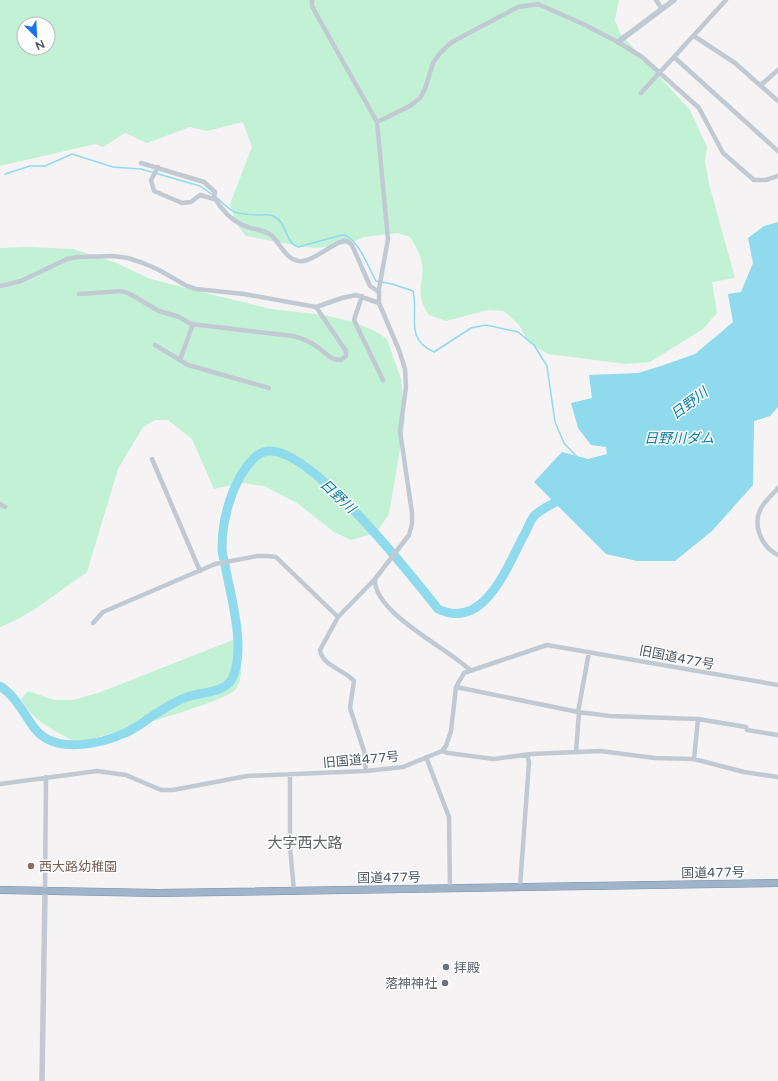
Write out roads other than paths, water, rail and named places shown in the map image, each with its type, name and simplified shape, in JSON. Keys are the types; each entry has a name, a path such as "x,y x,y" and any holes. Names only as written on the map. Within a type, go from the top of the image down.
{"highway":[{"name":"国道477号","path":"0,890 158,893 778,883"}],"street":[{"path":"312,0 312,6 377,122 388,229 379,291 379,302 406,369 406,393 400,431 412,513 412,524 405,540 375,579 338,616 320,652 335,668 354,682 350,708 364,751 366,771"},
{"path":"656,0 662,9"},
{"path":"618,42 674,0"},
{"path":"641,93 726,0"},
{"path":"377,122 410,106 420,98 425,89 431,68 445,47 460,37 524,5 542,4 618,42 642,57 699,108 723,153 754,180 766,180 778,176"},
{"path":"694,36 735,63 778,101"},
{"path":"674,57 778,151"},
{"path":"761,85 778,70"},
{"path":"141,163 204,182 214,192 214,198 222,210 231,218 243,226 268,233 288,256 296,261 310,260 342,241 347,241 352,246 370,286 379,291"},
{"path":"158,169 152,176 151,184 154,191 178,202 186,203 200,195 214,198"},
{"path":"0,286 20,281 67,259 78,257 113,256 128,258 143,263 190,287 244,294 316,308 342,298 356,295 379,302"},
{"path":"79,294 122,292 130,294 159,312 179,317 193,324 303,338 335,360 341,360 346,356 346,351 327,326 316,308"},
{"path":"362,296 354,320 383,380"},
{"path":"180,360 193,324"},
{"path":"155,345 188,365 269,388"},
{"path":"152,459 200,571"},
{"path":"778,488 763,505 758,521 759,532 763,542 768,549 778,555"},
{"path":"0,504 5,507"},
{"path":"93,623 103,612 215,564 257,556 276,557 338,616"},
{"path":"375,579 375,583 380,594 389,608 404,622 434,642 470,670 460,678 456,688 451,731 446,746 442,750 448,753 494,759 527,755 600,751 655,758 694,759 744,772 778,777"},
{"name":"旧国道477号","path":"470,670 547,645 778,686"},
{"path":"576,752 579,712 589,652"},
{"path":"456,688 579,712 610,716 698,719 746,727 747,730 778,735"},
{"path":"694,759 698,719"},
{"name":"旧国道477号","path":"0,784 88,771 110,772 137,778 161,790 203,786 247,776 366,771 403,767 442,750"},
{"path":"520,887 529,762 527,755"},
{"path":"426,757 448,817 450,888"},
{"path":"290,774 290,847 294,891"},
{"path":"42,1081 46,777"}],"water":[{"name":"日野川ダム","path":"778,222 778,407 770,416 754,421 753,485 712,531 675,561 637,561 606,554 534,482 562,452 588,459 607,454 606,447 591,445 578,428 571,403 592,398 589,375 638,373 695,354 733,322 728,294 741,292 753,263 748,238 764,226"}],"waterway":[{"path":"5,174 30,166 45,166 72,154 113,167 141,169 200,186 213,195"},
{"path":"216,197 234,212 249,215 270,215 278,219 284,227 288,237 294,245 298,247 342,235 353,240 358,246 376,281 392,284 413,291 414,326 416,333 419,340 425,347 434,352 471,328 486,325 518,332 534,345 547,366 555,422 564,443 577,457"},
{"name":"日野川","path":"0,686 11,695 36,730 45,737 55,742 79,745 104,741 125,733 134,729 157,713 180,700 193,695 218,690 228,684 232,679 236,667 238,640 234,610 222,553 223,529 230,501 241,475 252,460 264,452 268,451 287,455 309,469 334,490 384,543 438,609 454,613 468,611 481,604 492,592 501,578 534,516 541,510 565,496"}],"place":[{"name":"西大路幼稚園","path":"31,866"},
{"name":"拝殿","path":"446,967"},
{"name":"落神神社","path":"445,983"}],"district":[{"name":"大字西大路","path":"305,843"}]}
